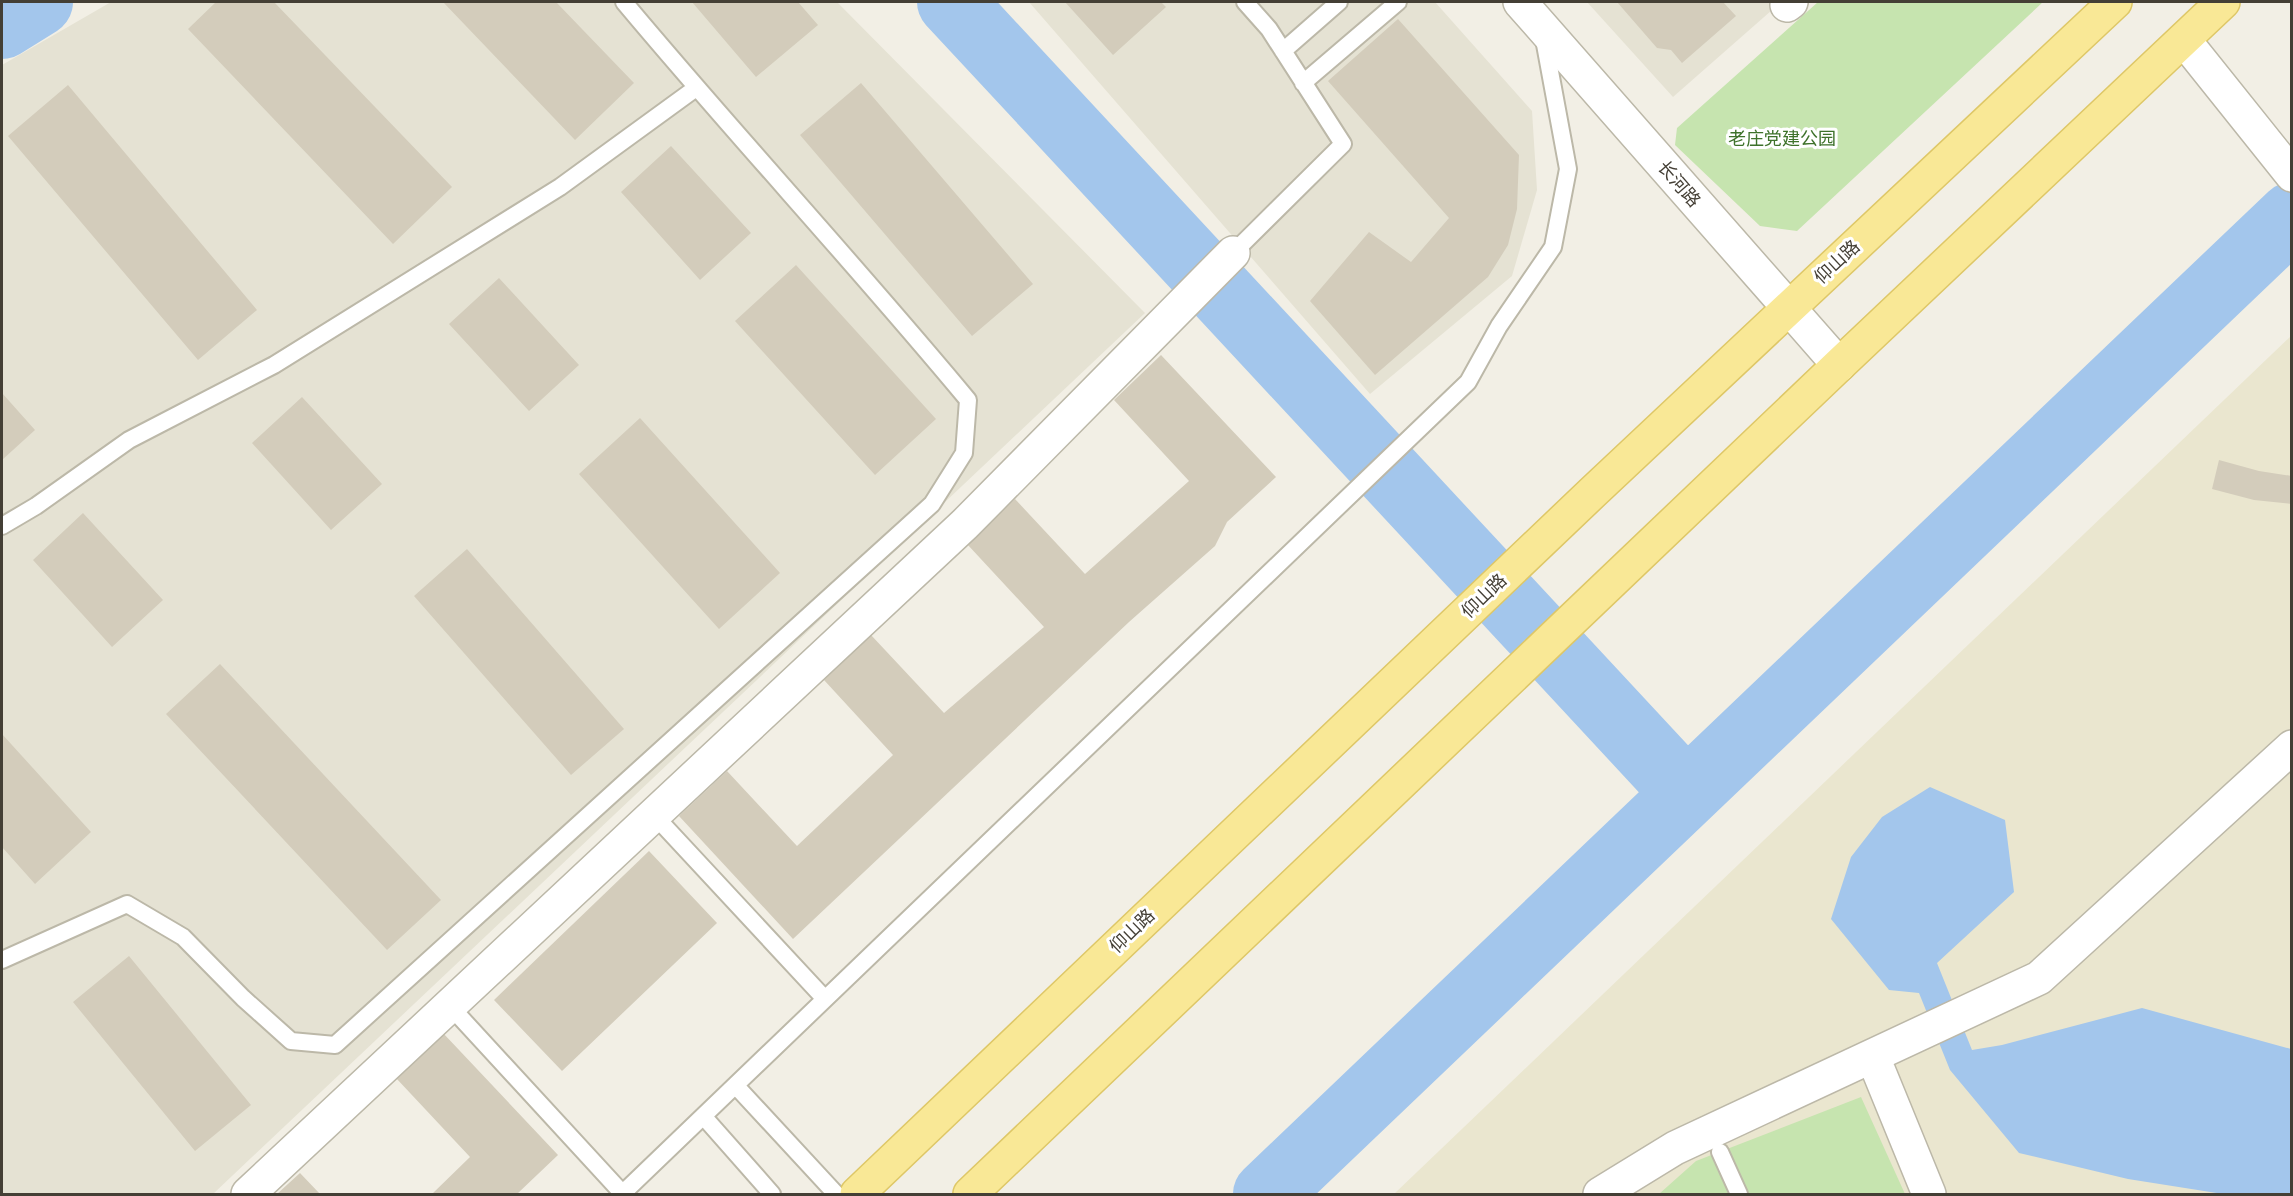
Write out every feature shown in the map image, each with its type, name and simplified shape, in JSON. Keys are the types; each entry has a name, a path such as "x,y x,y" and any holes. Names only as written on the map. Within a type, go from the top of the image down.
{"main road":[{"name":"仰山路","path":"857,1194 1593,492 2115,2"},
{"path":"970,1194 2223,2"}],"street":[{"name":"长河路","path":"1520,2 1839,365"},
{"path":"2184,40 2292,175"},
{"path":"248,1194 965,524 1233,253"},
{"path":"1600,1194 1675,1148 2039,978 2289,756"},
{"path":"1873,1057 1929,1194"}],"lane":[{"path":"2,960 127,904 183,937 243,998 291,1041 335,1045 932,504 964,453 968,400 624,2"},
{"path":"1233,253 1343,144 1269,29 1245,2"},
{"path":"1283,51 1339,2"},
{"path":"1303,83 1398,2"},
{"path":"450,1006 623,1194 1468,382 1498,326 1552,247 1568,169 1542,27"},
{"path":"2,526 36,506 129,440 274,365 550,193 696,88"},
{"path":"654,815 825,999"},
{"path":"736,1086 836,1194"},
{"path":"704,1117 771,1194"},
{"path":"1720,1152 1739,1194"}],"shaded area":[{"path":"111,2 837,2 1145,313 213,1194 2,1194 2,65"},
{"path":"1029,2 1435,2 1532,111 1537,190 1512,276 1370,394"},
{"path":"1587,2 1781,2 1673,97"},
{"path":"2291,336 2291,1194 1394,1194"}],"green space":[{"name":"老庄党建公园","path":"1818,2 2043,2 1797,231 1760,226 1675,145 1677,128"},
{"path":"1861,1097 1905,1194 1659,1194 1696,1161"}],"water":[{"path":"1930,787 2005,820 2014,892 1937,963 1972,1050 2002,1045 2142,1008 2291,1049 2291,1194 2223,1194 2128,1179 2019,1153 1950,1070 1919,993 1889,990 1831,919 1851,857 1882,817"}],"building":[{"path":"216,2 274,2 452,187 393,244 188,29"},
{"path":"443,2 556,2 634,83 575,140"},
{"path":"692,2 798,2 818,25 756,77"},
{"path":"1065,2 1161,2 1166,7 1113,55"},
{"path":"1617,2 1723,2 1736,16 1682,63 1671,50 1657,48"},
{"path":"1398,19 1519,155 1517,209 1508,245 1488,277 1375,375 1310,301 1369,232 1411,262 1449,218 1328,81"},
{"path":"861,83 1033,284 972,336 800,135"},
{"path":"68,85 257,310 198,360 8,136"},
{"path":"671,146 751,233 700,280 621,192"},
{"path":"796,265 936,419 875,475 735,321"},
{"path":"499,278 579,365 529,411 449,324"},
{"path":"1161,355 1276,477 1227,522 1215,546 1129,622 793,939 679,816 727,771 797,846 893,755 824,680 871,635 944,713 1044,627 967,544 1015,499 1085,574 1189,481 1114,400"},
{"path":"2,393 35,430 2,460"},
{"path":"302,397 382,484 331,530 252,443"},
{"path":"640,418 780,573 719,629 579,474"},
{"path":"2219,460 2259,471 2292,476 2292,504 2254,500 2212,489"},
{"path":"83,513 163,600 112,647 33,560"},
{"path":"467,549 624,729 571,775 414,596"},
{"path":"220,664 441,900 387,950 166,714"},
{"path":"2,734 91,832 35,884 2,847"},
{"path":"649,851 717,923 562,1071 494,1000"},
{"path":"129,956 251,1105 195,1151 73,1002"},
{"path":"443,1033 558,1155 517,1194 432,1194 470,1157 396,1078"},
{"path":"300,1173 320,1194 277,1194"}],"waterway":[{"path":"2,25 39,2"},
{"path":"951,2 1686,793"},
{"path":"1267,1194 2292,216"}]}
